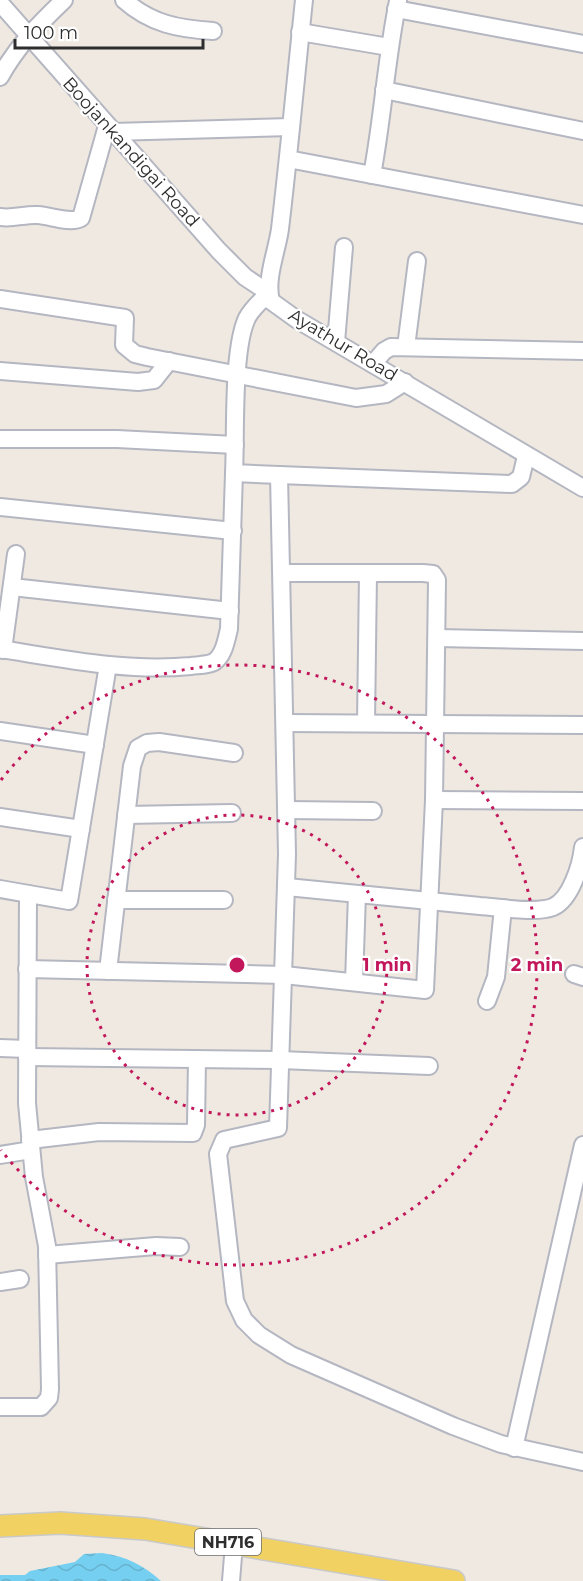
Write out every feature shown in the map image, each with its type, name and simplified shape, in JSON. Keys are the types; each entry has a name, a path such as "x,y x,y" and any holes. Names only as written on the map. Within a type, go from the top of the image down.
{"main road":[{"name":"NH716","path":"0,1526 60,1523 111,1526 454,1581"}],"street":[{"path":"0,77 12,55 28,35 64,0"},
{"path":"124,0 146,16 165,25 213,31"},
{"path":"16,554 2,649 108,665 161,669 211,663 219,658 224,647 230,611 240,343 248,317 269,293 278,248 304,0"},
{"name":"Boojankandigai Road","path":"0,3 225,258 244,277 269,293"},
{"path":"372,175 388,46 397,5 583,44"},
{"path":"300,32 388,46"},
{"path":"384,90 583,130"},
{"path":"0,217 17,218 36,215 74,221 81,218 110,129 291,127"},
{"path":"288,159 583,215"},
{"path":"336,342 344,247"},
{"path":"406,347 417,261"},
{"name":"Ayathur Road","path":"269,293 271,301 336,342 583,488"},
{"path":"0,299 125,318 124,338 129,350 135,354 169,362 356,398 386,393 405,382"},
{"path":"373,364 384,351 391,347 583,351"},
{"path":"0,371 138,382 154,380 169,362"},
{"path":"0,439 158,440 235,445"},
{"path":"234,472 512,484 521,477 526,456"},
{"path":"279,475 287,887 278,1128 224,1140 218,1154 236,1301 244,1320 259,1335 291,1355 453,1426 514,1448 583,1462"},
{"path":"0,507 233,531"},
{"path":"27,969 284,975 425,990 434,800 437,580 433,574 282,573"},
{"path":"366,723 368,573"},
{"path":"12,587 230,611"},
{"path":"437,638 583,641"},
{"path":"0,890 69,901 108,665"},
{"path":"285,723 436,722 583,725"},
{"path":"0,731 95,745"},
{"path":"108,971 132,766 138,748 147,743 159,742 234,753"},
{"path":"434,800 583,801"},
{"path":"287,810 373,811"},
{"path":"126,815 232,813"},
{"path":"0,817 81,828"},
{"path":"287,887 503,908 548,909 576,892 576,873 583,847"},
{"path":"0,1407 41,1407 49,1398 51,1353 47,1255 31,1145 27,1053 28,894"},
{"path":"354,982 357,894"},
{"path":"116,900 224,900"},
{"path":"487,1001 496,978 503,908"},
{"path":"0,1048 27,1053 429,1066"},
{"path":"0,1155 31,1145 99,1132 193,1133 196,1125 197,1059"},
{"path":"514,1448 583,1145"},
{"path":"47,1255 156,1246 180,1247"},
{"path":"0,1282 20,1279"},
{"path":"231,1581 234,1544"}],"water":[{"path":"102,1553 134,1562 161,1581 0,1581 0,1575 25,1575 30,1571 75,1562 84,1554"}]}
